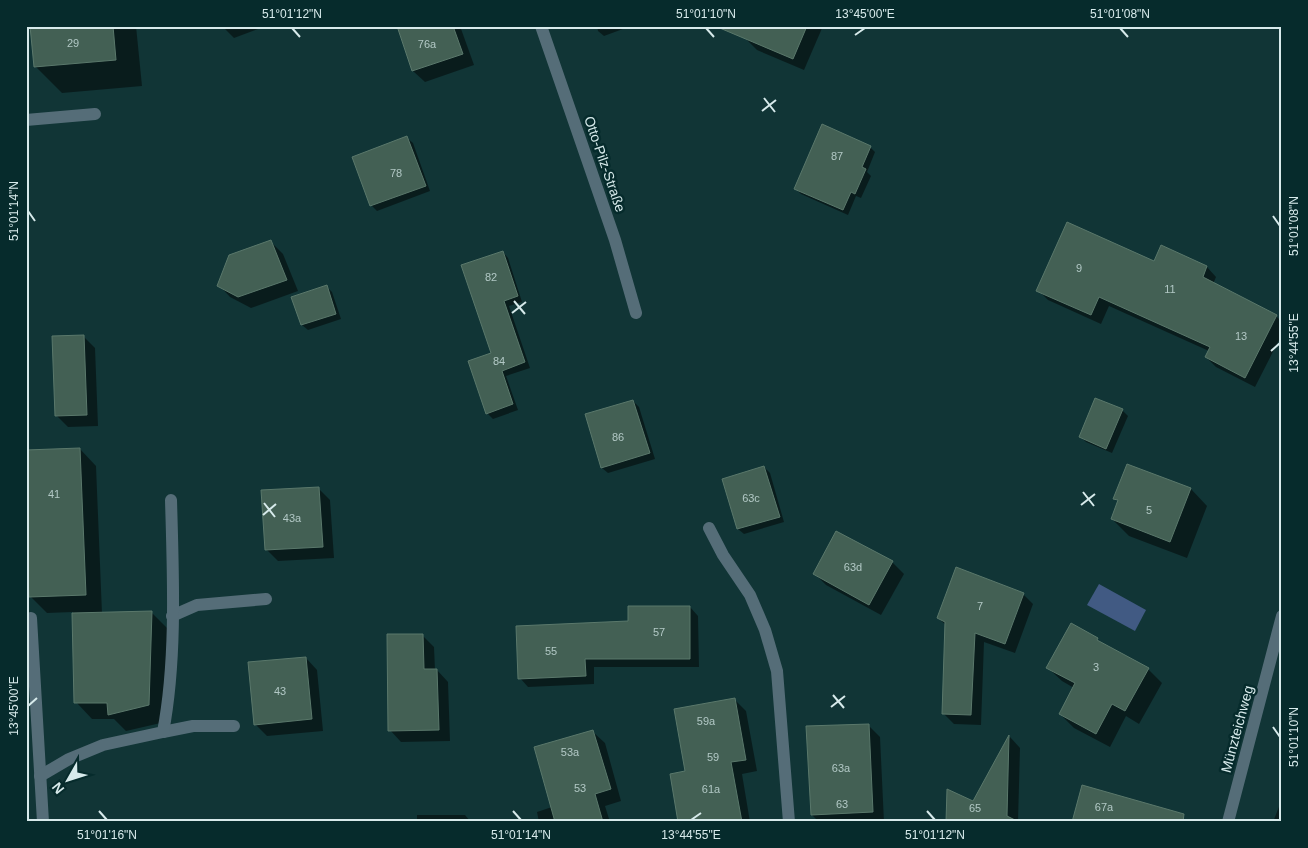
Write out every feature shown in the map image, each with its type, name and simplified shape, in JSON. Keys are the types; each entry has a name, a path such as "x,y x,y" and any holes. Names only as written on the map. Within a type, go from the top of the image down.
{"street":[{"name":"Otto-Pilz-Straße","path":"541,26 615,240 636,312"},
{"path":"26,120 95,114"},
{"path":"163,732 167,710 172,616 171,500"},
{"path":"709,528 723,555 750,595 765,630 777,671 789,822"},
{"path":"172,616 197,605 266,599"},
{"name":"Münzteichweg","path":"1228,822 1278,647 1282,616"},
{"path":"31,618 43,822"},
{"path":"40,776 69,758 103,745 193,726 234,726"}],"water":[{"path":"1099,584 1146,610 1135,631 1087,605"}],"building":[{"path":"30,26 113,26 116,60 34,67"},
{"path":"397,26 453,26 463,54 412,71"},
{"path":"715,26 807,26 793,59"},
{"path":"822,124 871,146 862,167 866,169 855,194 851,192 843,210 794,189"},
{"path":"407,136 426,186 370,206 352,157"},
{"path":"1067,222 1154,261 1161,245 1207,266 1203,277 1277,315 1245,378 1205,357 1210,347 1099,297 1091,315 1036,291"},
{"path":"271,240 287,280 238,297 217,286 229,255"},
{"path":"503,251 518,296 504,301 525,362 502,371 513,404 486,414 468,361 491,353 461,265"},
{"path":"327,285 336,314 301,325 291,297"},
{"path":"84,335 87,415 55,416 52,336"},
{"path":"1095,398 1123,409 1106,449 1079,437"},
{"path":"633,400 650,453 601,468 585,414"},
{"path":"80,448 86,595 29,597 26,537 26,450"},
{"path":"1127,464 1191,488 1170,542 1111,519 1118,500 1113,499"},
{"path":"764,466 780,517 737,529 722,479"},
{"path":"319,487 323,547 265,550 261,490"},
{"path":"836,531 893,561 869,605 813,574"},
{"path":"956,567 1024,593 1005,644 975,633 971,715 942,714 945,622 937,618"},
{"path":"628,606 690,606 690,659 585,659 586,676 518,679 516,626 628,621"},
{"path":"152,611 149,705 108,715 107,703 74,703 72,613"},
{"path":"1071,623 1098,638 1097,640 1149,668 1125,711 1112,704 1096,734 1059,714 1075,683 1046,668"},
{"path":"387,634 423,634 424,669 437,669 439,730 388,731"},
{"path":"306,657 312,719 254,725 248,662"},
{"path":"735,698 746,760 731,762 742,822 678,822 670,774 685,771 674,709"},
{"path":"869,724 873,812 811,815 806,726"},
{"path":"593,730 611,789 595,794 603,822 555,822 534,747"},
{"path":"1009,735 1007,816 1019,822 946,822 947,789 973,801"},
{"path":"1082,785 1184,814 1183,822 1072,822"}]}
